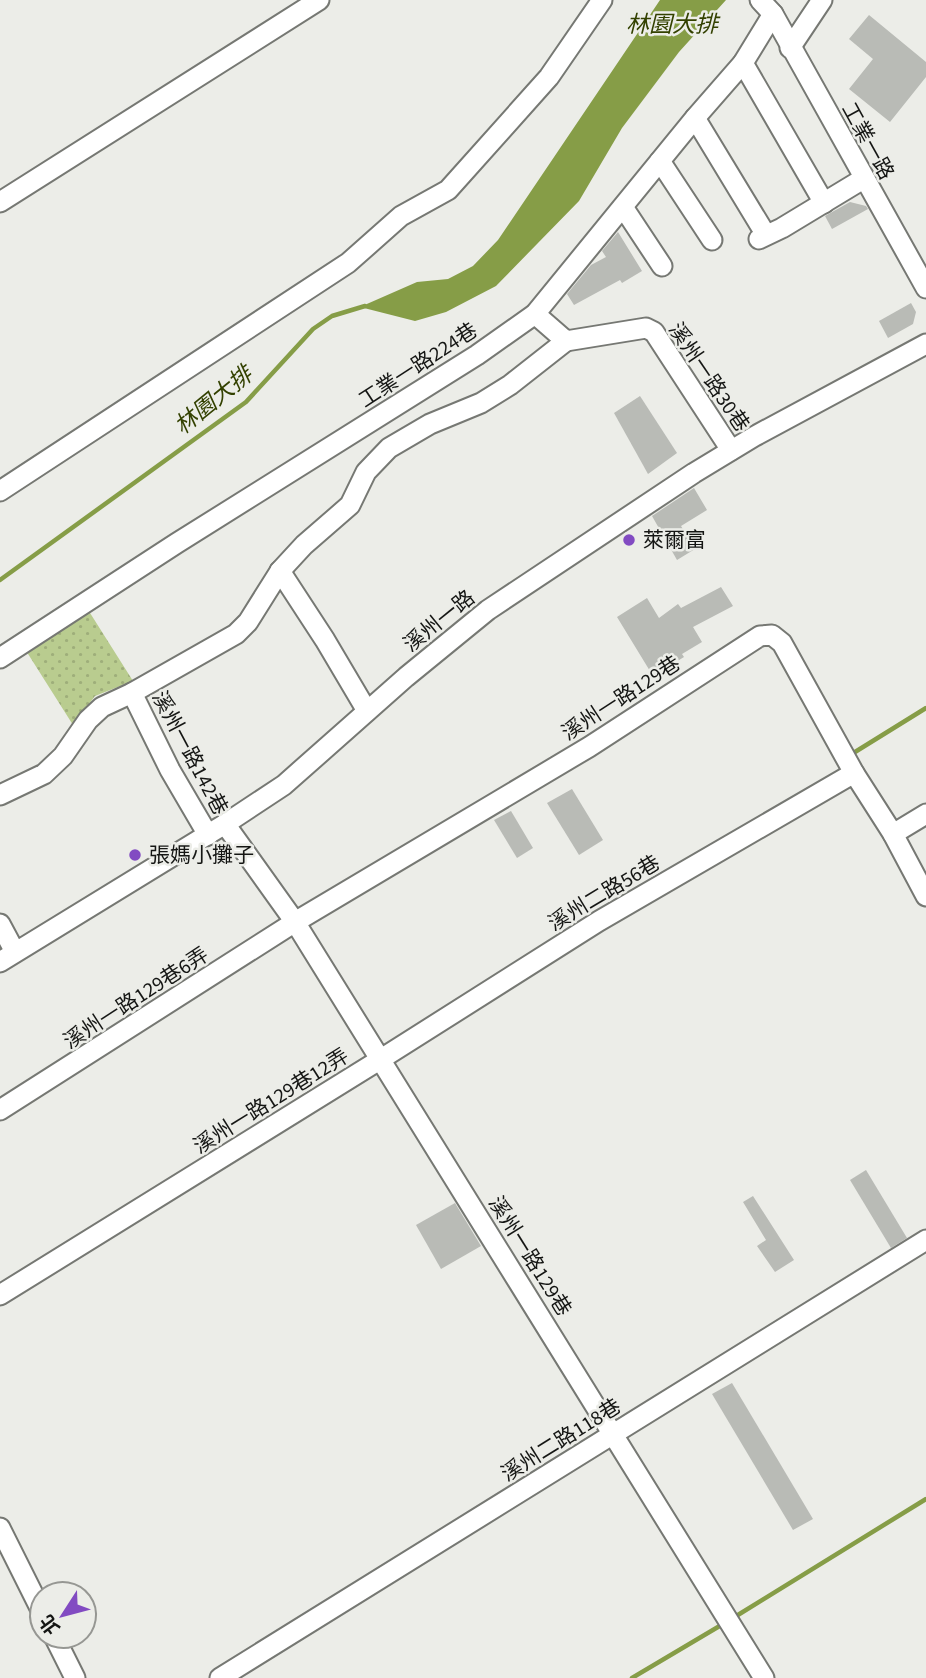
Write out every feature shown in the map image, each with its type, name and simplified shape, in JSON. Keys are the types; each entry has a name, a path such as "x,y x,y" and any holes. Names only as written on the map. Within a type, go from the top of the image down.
{"street":[{"path":"0,202 319,0"},
{"path":"0,491 348,263 401,216 448,190 549,77 602,0"},
{"path":"790,48 822,0"},
{"name":"工業一路","path":"767,7 926,288"},
{"name":"工業一路224巷","path":"0,658 177,543 477,355 535,314 743,63 767,7"},
{"path":"743,63 824,203"},
{"path":"695,118 762,237 863,178"},
{"path":"660,161 712,240"},
{"path":"623,207 663,266"},
{"path":"535,314 566,341"},
{"name":"溪州一路30巷","path":"0,795 44,774 63,756 88,720 102,707 236,634 247,622 280,571 304,545 350,505 366,472 389,447 430,424 481,403 566,341 637,328 646,328 653,332 731,450"},
{"name":"溪州一路","path":"7,957 284,785 367,711 488,610 731,450 926,344"},
{"path":"280,571 367,711"},
{"name":"溪州一路129巷","path":"295,922 589,747 760,636 772,635 782,643 926,896"},
{"name":"溪州一路142巷","path":"132,693 170,770 217,829"},
{"name":"溪州二路56巷","path":"381,1059 599,921 855,773"},
{"path":"893,834 926,814"},
{"name":"溪州一路129巷","path":"217,829 295,922 764,1678"},
{"name":"溪州一路129巷6弄","path":"0,1110 295,922"},
{"path":"0,924 7,957"},
{"name":"溪州一路129巷12弄","path":"0,1295 381,1059"},
{"name":"溪州二路118巷","path":"220,1678 926,1240"},
{"path":"0,1528 7,1561 28,1592"},
{"path":"61,1650 75,1678"}],"shaded area":[{"path":"85,605 133,681 95,696 73,725 23,646"}],"water":[{"name":"林園大排","path":"660,0 726,0 679,52 622,128 579,201 496,286 446,312 415,321 360,307 417,282 448,279 473,266 498,240"}],"building":[{"path":"869,15 926,62 926,77 890,122 849,89 873,59 849,39"},
{"path":"850,202 868,209 832,229 825,216"},
{"path":"618,232 642,271 574,305 567,294 591,265 606,257 602,251"},
{"path":"911,303 916,312 913,324 888,338 879,321"},
{"path":"640,396 677,453 648,474 614,413"},
{"path":"694,488 707,510 681,526 695,549 677,560 652,516"},
{"path":"721,587 733,606 693,627 702,642 653,676 617,617 647,598 659,618 678,604 681,608"},
{"path":"572,789 603,840 579,855 547,803"},
{"path":"511,811 533,848 517,858 494,820"},
{"path":"866,1170 907,1238 891,1248 850,1180"},
{"path":"753,1196 794,1260 775,1272 757,1246 766,1240 743,1202"},
{"path":"455,1203 481,1246 441,1269 416,1225"},
{"path":"732,1383 813,1519 793,1530 712,1394"}],"waterway":[{"name":"林園大排","path":"0,580 246,402 313,329 332,316 365,306"},
{"path":"855,752 926,708"},
{"path":"733,1618 926,1499"},
{"path":"632,1678 723,1624"}],"place":[{"name":"萊爾富","path":"629,540"},
{"name":"張媽小攤子","path":"135,855"}]}
